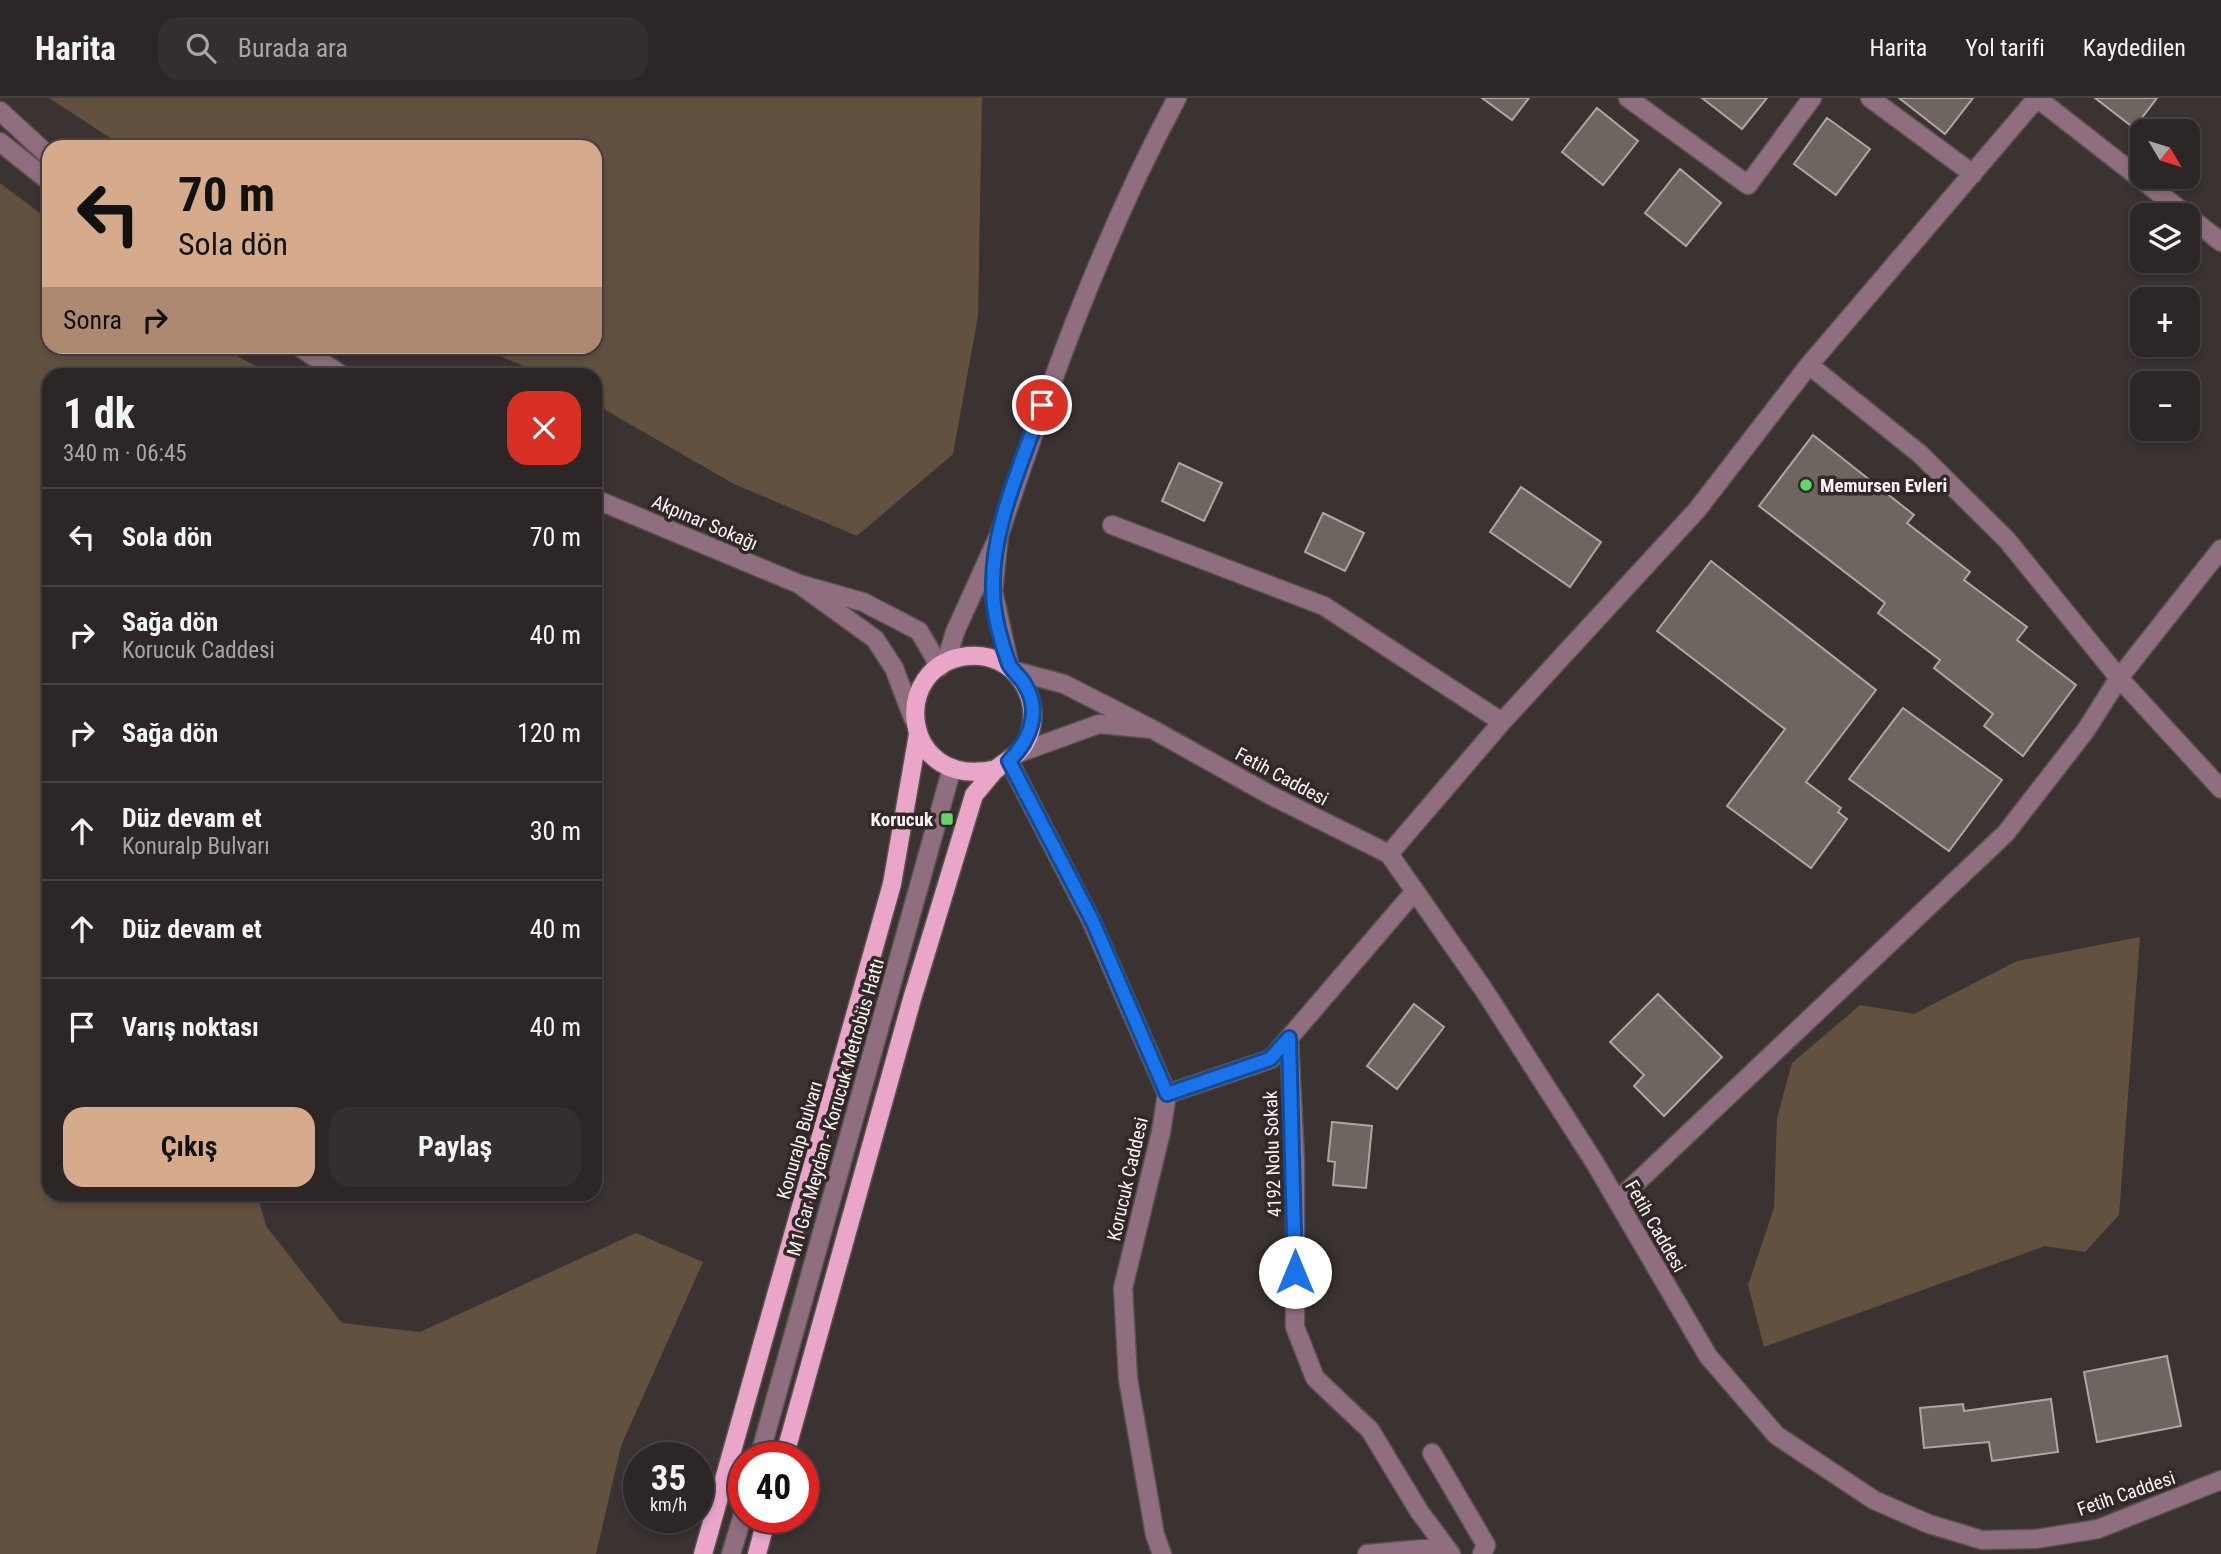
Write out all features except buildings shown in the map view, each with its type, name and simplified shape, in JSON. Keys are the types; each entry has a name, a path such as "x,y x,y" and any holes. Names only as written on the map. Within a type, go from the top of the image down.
{"main road":[{"path":"788,1442 912,999 974,795 1025,743 1032,726 1033,705 1027,686 1013,669 998,660 979,654 943,664 926,678 917,696 916,726 927,751 952,768 978,773 1007,761"},
{"name":"Konuralp Bulvarı","path":"703,1554 892,884 916,726"},
{"path":"757,1554 763,1533"}],"street":[{"path":"943,664 954,632 999,535 1051,379 1136,174 1177,98"},
{"path":"1628,98 1653,105 1748,185 1812,98"},
{"path":"1870,98 1973,174"},
{"path":"1390,855 1502,722 1697,510 1809,365 2037,98 2172,203"},
{"path":"0,111 42,150"},
{"path":"0,142 42,175"},
{"path":"2200,225 2221,242"},
{"path":"310,354 331,368"},
{"path":"1809,365 1920,454 2007,540 2119,678 2221,789"},
{"name":"Akpınar Sokağı","path":"602,502 799,584 863,602 919,631 943,664"},
{"path":"1112,525 1324,606 1502,722"},
{"path":"999,535 993,591 1013,669"},
{"path":"1617,1201 2006,832 2086,730 2119,678 2221,549"},
{"name":"Akpınar Sokağı","path":"799,584 874,639 894,668 916,726"},
{"name":"Fetih Caddesi","path":"1013,669 1063,684 1152,729 1270,795 1390,855 1484,990 1617,1201 1716,1366 1776,1435 1874,1500 1929,1524 1982,1540 2036,1539 2098,1529 2221,1480"},
{"name":"Fetih Caddesi","path":"1007,761 1099,724 1152,729"},
{"path":"1007,761 1093,922 1167,1094 1270,1059 1415,891"},
{"name":"M1 Gar Meydan - Korucuk Metrobüs Hattı","path":"763,1442 952,768"},
{"name":"4192 Nolu Sokak","path":"1289,1038 1294,1161 1295,1328 1315,1378 1370,1430 1419,1511 1448,1550"},
{"name":"Korucuk Caddesi","path":"1162,1554 1155,1535 1128,1379 1123,1288 1161,1132 1167,1094"},
{"path":"1433,1453 1486,1545 1482,1554"},
{"path":"731,1554 737,1533"},
{"path":"1367,1554 1448,1550"}],"shaded area":[{"path":"49,98 982,98 978,316 953,454 857,536 734,484 602,408 602,368 529,368 495,354 602,354 602,140 113,140"},
{"path":"0,183 42,215 42,354 234,354 259,368 42,368 42,1201 259,1201 266,1226 342,1323 420,1332 636,1233 703,1262 621,1446 596,1554 0,1554"},
{"path":"2140,937 2119,1215 2085,1252 2045,1246 1764,1347 1748,1285 1774,1208 1777,1118 1792,1063 1860,1005 1914,1014 2017,961"}],"place":[{"name":"Memursen Evleri","path":"1806,485"},
{"name":"Korucuk","path":"947,819"}],"route":[{"path":"1042,405 999,535 993,591 1010,667 1027,686 1033,705 1032,726 1025,743 1009,761 1093,922 1167,1094 1270,1059 1289,1038 1295,1272"}]}
